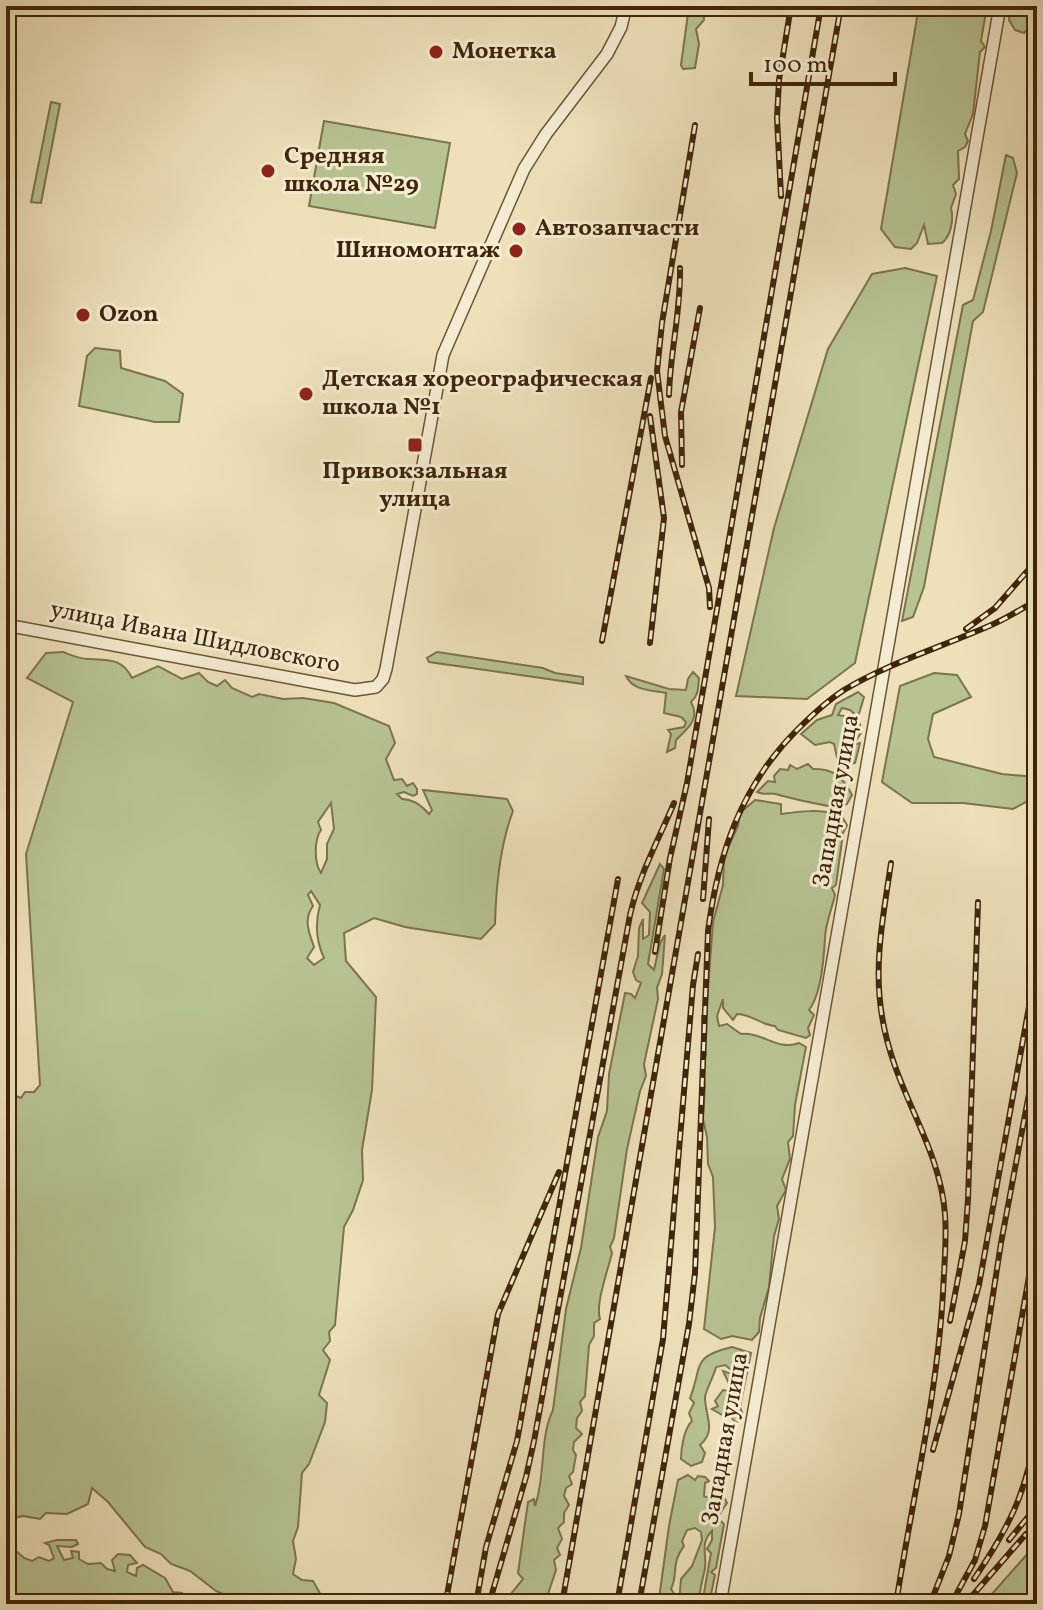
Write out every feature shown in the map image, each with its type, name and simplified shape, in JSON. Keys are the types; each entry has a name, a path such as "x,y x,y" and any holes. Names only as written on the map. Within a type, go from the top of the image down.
{"street":[{"name":"улица Ивана Шидловского","path":"6,625 355,690 376,687 386,669 443,355 524,169 546,134 607,54 621,27 626,6"},
{"name":"Западная улица","path":"720,1604 1000,6"}],"green space":[{"path":"689,6 703,6 704,20 696,29 699,44 695,68 683,69 681,65"},
{"path":"919,6 987,6 981,41 985,47 980,52 973,114 965,134 968,141 958,151 959,179 953,185 956,194 951,208 950,232 942,243 928,244 924,225 917,243 911,249 895,247 881,229"},
{"path":"1011,6 1037,6 1034,20 1024,33 1015,30 1009,20"},
{"path":"51,102 60,104 41,203 31,202"},
{"path":"324,121 450,143 435,228 309,206"},
{"path":"1006,155 1013,158 1017,173 983,312 973,321 924,587 913,617 902,621 963,305 973,300"},
{"path":"905,268 937,276 855,663 807,699 736,696 774,528 828,349 872,274"},
{"path":"95,348 120,351 121,368 165,381 183,394 179,422 155,422 79,406 87,356"},
{"path":"63,652 82,658 114,661 124,667 132,678 158,666 182,679 199,673 217,686 225,680 232,688 252,697 259,694 334,703 389,726 395,743 386,759 394,780 402,779 407,786 413,783 417,789 417,794 413,796 404,792 397,794 402,799 410,800 429,814 432,810 423,790 507,799 513,811 500,866 495,924 481,939 405,927 374,918 344,933 346,961 376,997 372,1090 362,1150 363,1180 344,1227 335,1325 329,1332 330,1341 323,1350 330,1360 319,1395 327,1403 325,1422 309,1464 302,1473 298,1527 293,1541 296,1559 293,1574 302,1580 313,1581 326,1604 236,1604 234,1599 216,1591 190,1571 171,1564 161,1554 145,1547 108,1502 92,1488 88,1504 67,1514 46,1513 40,1519 23,1516 6,1520 6,1092 21,1098 25,1092 34,1092 40,1085 26,854 73,702 27,678 46,653","holes":["331,803 334,829 327,844 327,859 321,873 316,858 321,830 318,822","311,891 320,905 317,932 324,958 314,965 307,958 314,947 308,921 313,906 308,895"]},
{"path":"437,652 543,668 583,677 583,684 429,662 427,658"},
{"path":"693,672 699,678 697,694 691,702 694,719 676,740 675,748 667,752 671,734 668,730 684,727 686,722 681,717 664,713 666,693 633,685 626,676 669,689 686,690"},
{"path":"934,673 957,675 971,697 933,714 928,739 934,757 1002,774 1036,777 1037,796 1013,809 963,803 912,803 882,782 900,686"},
{"path":"858,692 864,697 858,717 842,708 838,715 860,724 861,733 855,742 860,743 855,763 846,765 838,762 834,744 815,745 801,734 817,720 832,715 836,704"},
{"path":"808,764 813,769 832,772 845,783 852,795 847,804 839,808 757,792 768,781 775,782 774,776 780,769 788,770 790,765 797,769"},
{"path":"755,800 781,804 781,814 811,811 841,815 847,825 843,833 836,885 832,888 835,895 826,928 819,986 809,1010 814,1015 808,1028 810,1035 806,1038 778,1030 775,1026 742,1014 737,1014 733,1020 723,1008 723,999 717,1016 719,1026 727,1024 741,1034 784,1045 799,1043 806,1047 795,1105 793,1136 788,1142 790,1159 782,1179 786,1190 777,1206 779,1219 759,1332 752,1340 732,1336 721,1339 704,1329 715,1227 713,1177 708,1164 703,1119 703,1065 706,1054 702,1016 706,1016 713,922 723,885 724,856 738,826 740,813"},
{"path":"660,864 664,869 648,964 654,970 665,935 662,974 644,1064 646,1076 627,1149 614,1238 610,1247 612,1253 601,1296 600,1319 594,1323 594,1336 589,1345 585,1396 580,1402 582,1411 576,1428 582,1434 574,1442 576,1455 573,1472 569,1476 572,1484 566,1488 564,1496 569,1505 564,1513 564,1522 558,1528 562,1539 557,1548 560,1555 554,1560 556,1570 546,1600 549,1604 508,1604 514,1600 510,1595 523,1579 518,1573 528,1502 534,1499 535,1506 538,1494 566,1309 581,1248 598,1137 607,1111 609,1074 625,993 635,998 641,983 633,972 643,919 643,939 649,935 650,912 642,903"},
{"path":"732,1347 751,1353 740,1407 743,1415 740,1421 735,1422 729,1414 724,1416 712,1409 718,1406 715,1401 723,1390 733,1392 723,1371 734,1372 725,1365 716,1367 705,1397 709,1429 700,1445 705,1453 702,1462 691,1466 681,1459 681,1455 685,1434 692,1421 689,1413 694,1403 690,1398 700,1364 710,1355"},
{"path":"688,1475 695,1480 698,1476 705,1477 709,1481 705,1483 704,1496 710,1499 711,1493 717,1492 716,1498 725,1499 727,1503 717,1518 724,1524 716,1568 711,1572 715,1575 709,1604 702,1604 711,1553 707,1549 712,1540 712,1531 705,1546 705,1567 698,1604 679,1604 681,1579 692,1566 702,1540 701,1532 695,1528 687,1530 682,1541 684,1546 677,1558 671,1589 675,1595 670,1604 653,1604 659,1599 678,1480"},
{"path":"76,1540 78,1544 72,1547 57,1546 64,1560 73,1558 71,1551 79,1552 79,1559 88,1564 101,1563 115,1571 112,1560 118,1554 130,1555 137,1563 128,1565 127,1572 136,1576 137,1568 143,1565 165,1578 173,1592 182,1593 187,1601 199,1604 6,1604 6,1550 16,1551 32,1561 39,1557 49,1561 54,1558 49,1545 45,1543"},
{"path":"1037,1543 1037,1604 983,1604"}],"railway":[{"path":"781,196 777,118 779,80 791,6"},
{"path":"655,952 821,6"},
{"path":"562,1604 841,6"},
{"path":"695,125 657,371 665,436 709,588 710,607"},
{"path":"669,395 680,268"},
{"path":"682,465 681,412 700,308"},
{"path":"602,641 651,378"},
{"path":"650,416 664,518 650,643"},
{"path":"966,629 995,608 1037,560"},
{"path":"639,1604 689,1324 695,1273 708,931 718,875 735,823 761,774 778,752 808,719 838,694 861,680 995,623 1037,600"},
{"path":"489,1604 534,1441 630,915 644,872 674,803"},
{"path":"703,899 709,819"},
{"path":"891,863 880,940 881,1013 895,1066 938,1175 946,1234 935,1371 896,1604"},
{"path":"476,1604 486,1547 517,1441 618,879"},
{"path":"950,1321 965,1241 968,1199 978,902"},
{"path":"617,1604 663,1339 698,954"},
{"path":"933,1450 979,1285 1037,962"},
{"path":"930,1604 949,1556 959,1514 1001,1243 1037,1051"},
{"path":"446,1601 498,1314 559,1172"},
{"path":"951,1604 975,1560 985,1526 1037,1231"},
{"path":"974,1579 1015,1508 1028,1472 1037,1429"},
{"path":"1009,1540 1037,1506"},
{"path":"965,1604 1026,1534"}],"place":[{"name":"Монетка","path":"436,52"},
{"name":"Средняя школа №29","path":"268,171"},
{"name":"Автозапчасти","path":"519,229"},
{"name":"Шиномонтаж","path":"516,251"},
{"name":"Ozon","path":"83,315"},
{"name":"Детская хореографическая школа №1","path":"306,394"},
{"name":"Привокзальная улица","path":"415,445"}]}
